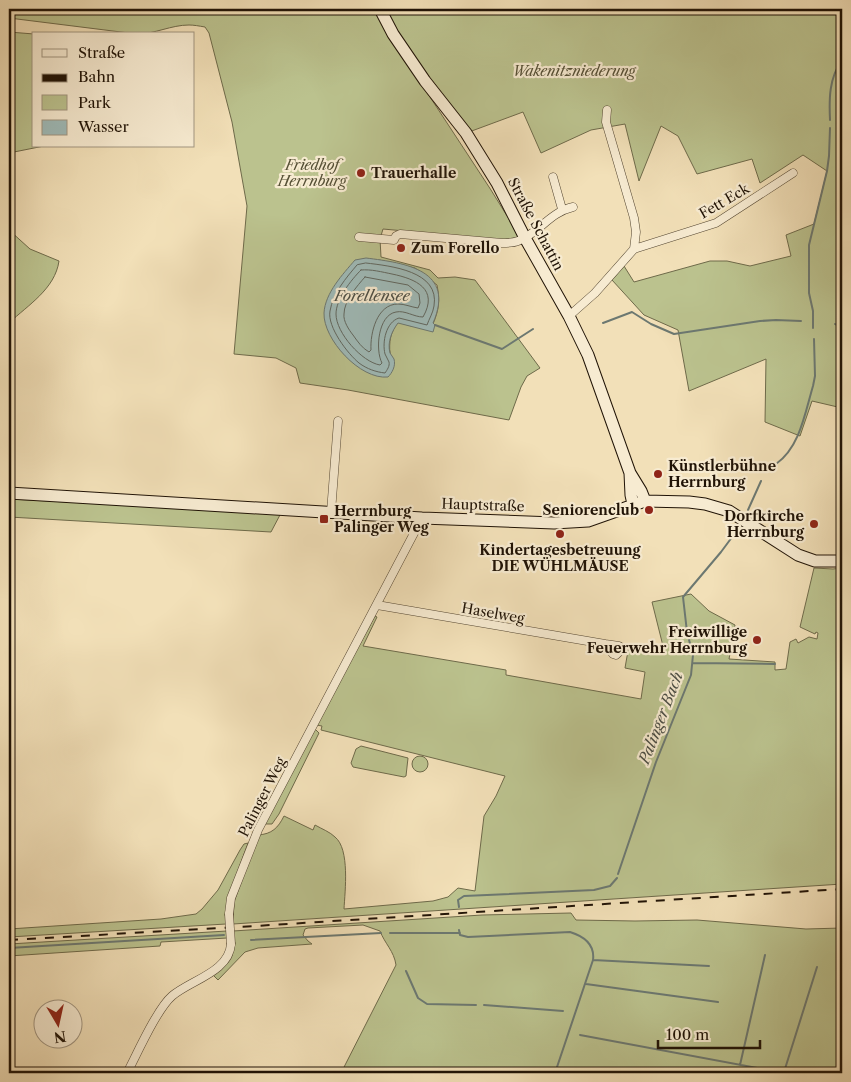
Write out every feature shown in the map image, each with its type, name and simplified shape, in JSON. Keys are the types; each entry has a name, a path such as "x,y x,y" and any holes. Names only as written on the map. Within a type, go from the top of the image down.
{"main road":[{"name":"Straße Schattin","path":"380,9 393,34 425,81 466,133 497,183 525,238 569,316 601,387 630,472 634,477 639,503"},
{"name":"Hauptstraße","path":"9,494 422,518 573,523 600,518 639,503 671,501 718,507 738,515 798,555 815,561 842,561"}],"street":[{"path":"569,316 595,293 634,249 636,232 634,218 606,122 607,110"},
{"name":"Fett Eck","path":"634,249 716,223 793,173"},
{"path":"553,177 562,209"},
{"path":"359,237 394,240 400,234 502,243 516,242 525,238 562,209 573,207"},
{"path":"331,512 338,421"},
{"name":"Palinger Weg","path":"127,1073 164,1005 181,990 222,964 229,956 231,944 229,914 231,898 258,830 422,518"},
{"name":"Haselweg","path":"377,605 605,644"}],"green space":[{"name":"Friedhof Herrnburg","path":"9,9 376,9 390,36 520,237 502,240 383,229 380,239 381,257 430,270 438,278 455,277 475,280 540,368 527,376 509,420 300,383 296,368 276,358 234,354 247,206 232,122 209,33 205,27 193,25 182,25 154,32 121,32 9,18","holes":["379,260 415,268 437,285 439,300 433,324 411,326 398,322 393,330 390,354"]},
{"name":"Wakenitzniederung","path":"385,9 842,9 842,408 812,401 800,436 765,422 766,359 689,391 678,330 644,315 612,280 624,266 634,282 710,261 727,261 750,266 791,256 786,235 814,224 827,171 803,155 760,183 752,159 697,174 678,136 661,126 639,181 625,124 591,130 541,153 523,112 469,132 424,73"},
{"path":"9,32 32,34 32,148 34,148 9,153"},
{"path":"9,230 30,249 59,261 52,280 40,296 9,323"},
{"path":"9,499 281,513 271,532 9,517"},
{"path":"814,568 842,568 842,644 839,660 842,663 842,884 233,924 234,902 258,835 274,830 284,816 313,830 315,825 331,834 340,843 346,871 344,909 433,901 448,897 458,888 475,891 484,816 505,776 321,730 322,726 316,725 375,616 377,617 363,646 506,670 506,675 641,699 645,672 625,668 629,645 664,650 652,602 691,594 709,611 735,625 729,659 775,662 775,670 786,669 790,642 796,639 798,643 809,637 817,639 818,633 816,632 815,634 800,627"},
{"path":"315,729 319,733 279,814 272,824 265,824"},
{"path":"361,746 408,758 406,776 353,767 351,763 356,749"},
{"path":"420,756 428,764 420,772 412,764"},
{"path":"248,843 227,901 226,924 9,937 9,929 161,919 196,914 218,890 240,850 244,844"},
{"path":"571,913 576,920 697,920 806,929 842,928 842,1073 341,1073 396,965 380,931 363,925 308,928 305,929 303,935 312,944 258,948 245,952 218,980 213,975 226,965 232,957 233,931 482,915"},
{"path":"227,931 227,938 161,942 160,946 9,956 9,944"}],"water":[{"name":"Forellensee","path":"366,258 397,263 423,272 432,280 438,291 438,305 433,323 435,325 433,332 398,323 389,345 394,364 388,377 366,372 355,365 336,345 325,323 325,306 331,291 355,260"}],"waterway":[{"name":"Palinger Bach","path":"830,120 832,81 842,60"},
{"name":"Palinger Bach","path":"813,328 813,311 809,293 809,245 827,171 830,128"},
{"path":"603,323 632,312 651,324 674,334 760,321 801,321"},
{"path":"835,324 842,328"},
{"path":"435,325 502,349 533,329"},
{"name":"Palinger Bach","path":"776,464 791,448 804,418 815,376 814,339"},
{"name":"Palinger Bach","path":"748,510 761,481"},
{"name":"Palinger Bach","path":"618,874 656,762 691,675 693,655 687,632 683,597 741,525"},
{"path":"693,663 775,664"},
{"path":"459,907 458,900 464,896 594,890 610,886 617,878"},
{"name":"Palinger Bach","path":"459,930 460,935 468,937 570,932 584,938 590,945 593,960 555,1073"},
{"path":"251,940 381,933"},
{"path":"390,933 460,933"},
{"path":"9,948 224,935"},
{"path":"740,1065 765,955"},
{"path":"593,960 709,966"},
{"path":"784,1072 817,967"},
{"path":"406,971 418,998 427,1004 476,1005"},
{"path":"586,984 718,1002"},
{"path":"484,1005 563,1011"},
{"path":"580,1035 784,1073"}],"railway":[{"path":"9,940 842,889"}],"place":[{"name":"Trauerhalle","path":"361,173"},
{"name":"Zum Forello","path":"401,248"},
{"name":"Künstlerbühne Herrnburg","path":"658,474"},
{"name":"Seniorenclub","path":"649,510"},
{"name":"Herrnburg Palinger Weg","path":"324,519"},
{"name":"Dorfkirche Herrnburg","path":"814,524"},
{"name":"Kindertagesbetreuung DIE WÜHLMÄUSE","path":"560,534"},
{"name":"Freiwillige Feuerwehr Herrnburg","path":"757,640"}]}
